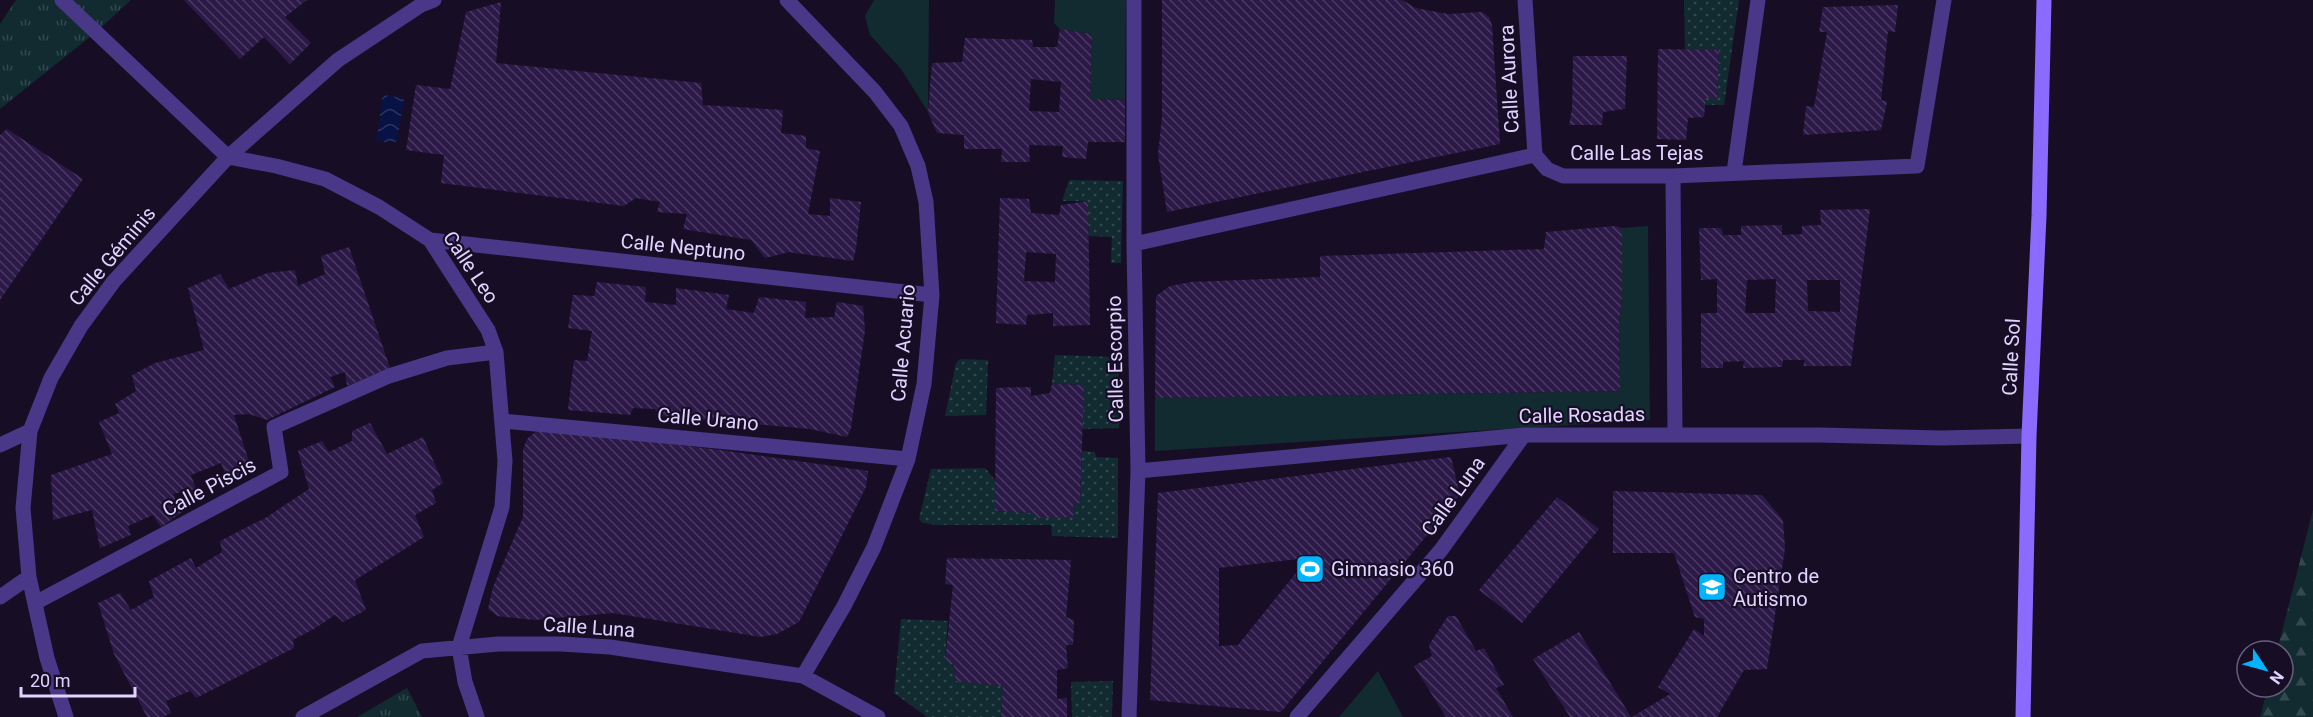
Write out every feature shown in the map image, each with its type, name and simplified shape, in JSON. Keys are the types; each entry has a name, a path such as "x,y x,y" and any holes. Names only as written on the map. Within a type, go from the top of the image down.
{"street":[{"path":"62,0 228,158"},
{"name":"Calle Géminis","path":"66,717 47,658 29,577 23,508 30,431 51,378 81,326 114,281 228,158 338,60 421,5 434,0"},
{"name":"Calle Acuario","path":"787,0 875,92 901,126 918,166 926,202 932,295 924,384 908,459 874,547 844,606 803,676"},
{"name":"Calle Escorpio","path":"1130,717 1138,471 1134,244 1134,0"},
{"name":"Calle Aurora","path":"1525,0 1535,155"},
{"path":"1734,172 1758,0"},
{"name":"Calle Las Tejas","path":"1535,155 1547,169 1563,176 1673,176 1917,166 1944,0"},
{"name":"Calle Sol","path":"2023,717 2029,436 2039,216 2043,0"},
{"path":"1134,244 1535,155"},
{"name":"Calle Leo","path":"228,158 276,166 325,179 379,207 430,240 488,330 496,352 506,461 502,507 459,647 465,682 477,717"},
{"path":"1673,176 1676,435"},
{"name":"Calle Neptuno","path":"430,240 932,295"},
{"name":"Calle Piscis","path":"36,603 281,472 274,427 389,376 447,358 496,352"},
{"name":"Calle Urano","path":"503,421 908,459"},
{"path":"0,445 30,431"},
{"name":"Calle Rosadas","path":"1138,471 1524,435 1941,438 2029,436"},
{"name":"Calle Luna","path":"1297,717 1441,550 1524,435"},
{"path":"0,597 29,577"},
{"name":"Calle Luna","path":"303,717 422,651 459,647 561,644 610,647 803,676 878,717"}],"green space":[{"path":"16,0 131,0 96,32 0,109 0,24"},
{"path":"874,0 929,0 928,112 901,69 870,35 865,16"},
{"path":"1055,0 1126,0 1125,100 1090,99 1092,34 1060,29 1054,23"},
{"path":"1684,0 1739,0 1724,105 1705,105 1706,97 1717,98 1719,50 1685,50"},
{"path":"1069,180 1123,181 1121,263 1111,263 1112,237 1089,236 1087,201 1062,201"},
{"path":"1648,226 1650,420 1155,451 1155,398 1620,391 1619,322 1622,297 1622,228"},
{"path":"1055,355 1118,357 1119,428 1082,429 1084,385 1052,384"},
{"path":"960,359 988,360 986,415 945,416 956,363"},
{"path":"1082,451 1095,452 1096,457 1118,458 1118,538 1052,536 1051,525 937,525 923,523 919,519 931,469 985,468 995,480 995,511 1033,513 1080,503"},
{"path":"2313,510 2313,717 2260,717 2265,699 2295,699 2295,639 2280,639"},
{"path":"901,619 948,621 945,661 954,663 955,680 1003,686 1001,717 927,717 894,693"},
{"path":"1378,671 1403,717 1339,717"},
{"path":"1113,681 1112,717 1072,717 1071,682"},
{"path":"407,688 422,717 357,717"}],"water":[{"path":"383,95 404,98 397,142 376,142"}],"building":[{"path":"184,0 307,0 285,17 311,43 290,64 264,37 240,59"},
{"path":"1162,0 1402,0 1416,8 1448,14 1482,12 1489,17 1492,25 1500,144 1167,212 1158,154 1162,118"},
{"path":"501,2 496,63 701,83 703,105 783,110 781,133 806,136 806,148 820,151 808,214 830,216 830,198 861,202 853,261 789,252 765,258 751,240 683,229 687,214 657,212 660,202 636,198 624,206 441,183 444,155 406,150 416,85 450,89 466,12"},
{"path":"1898,5 1895,32 1888,31 1881,100 1887,102 1881,130 1803,135 1806,106 1814,107 1827,32 1819,32 1823,7"},
{"path":"1060,29 1092,34 1090,99 1125,100 1125,142 1088,142 1086,159 1062,157 1063,146 1029,145 1030,162 1001,162 1002,149 964,149 964,135 937,133 928,112 932,63 962,62 965,38 1032,40 1033,47 1057,47","holes":["1031,79 1061,82 1059,112 1029,111"]},
{"path":"1658,49 1719,50 1717,99 1706,97 1704,117 1688,118 1686,140 1657,139"},
{"path":"1573,56 1627,56 1625,109 1603,112 1602,125 1569,125 1572,109"},
{"path":"7,129 83,179 0,300 0,135"},
{"path":"1000,198 1029,199 1031,213 1059,215 1061,205 1088,201 1090,325 1053,326 1053,313 1027,315 1026,325 996,323","holes":["1026,252 1056,254 1055,282 1024,281"]},
{"path":"1870,209 1851,366 1803,366 1805,360 1783,360 1782,367 1743,368 1744,361 1723,362 1723,368 1701,368 1701,313 1717,313 1717,279 1701,280 1699,228 1721,228 1723,235 1741,235 1741,226 1782,225 1782,235 1802,234 1802,226 1821,225 1820,210","holes":["1776,279 1775,313 1745,313 1747,280","1807,280 1840,280 1840,312 1808,311"]},
{"path":"1615,226 1622,228 1622,297 1619,322 1620,391 1155,398 1156,296 1170,286 1191,282 1320,277 1320,256 1544,249 1546,232"},
{"path":"349,247 390,368 347,386 345,372 330,377 335,387 267,420 249,414 234,415 252,471 228,481 221,463 191,475 196,489 173,494 182,512 161,527 153,515 128,526 131,535 100,548 92,510 53,520 51,475 112,454 99,422 119,413 115,404 136,391 132,375 155,363 204,350 188,288 220,274 229,289 267,273 295,270 298,286 325,274 321,256"},
{"path":"597,282 646,287 645,302 676,305 676,288 729,295 726,309 754,313 759,297 806,302 805,318 834,317 837,302 863,306 865,330 851,428 847,437 810,429 659,416 655,409 633,408 630,415 568,410 574,360 587,361 592,331 568,328 573,295 594,296"},
{"path":"1052,384 1084,385 1080,503 1073,505 1073,517 1038,518 1033,513 995,511 996,388 1031,387 1031,396 1050,393"},
{"path":"370,423 387,454 423,437 443,483 432,490 436,503 415,515 424,537 355,580 366,610 343,622 335,615 293,640 294,648 196,698 190,691 166,701 171,713 163,717 147,717 114,654 98,603 120,593 131,610 154,597 149,581 191,558 196,568 222,552 220,541 267,517 309,489 298,451 322,441 329,452 352,441 352,431"},
{"path":"539,429 720,450 868,471 866,487 799,622 777,634 761,637 613,613 534,620 497,616 488,609 493,587 523,517 523,450 527,439"},
{"path":"1451,457 1460,495 1281,712 1150,700 1158,493","holes":["1308,558 1238,645 1219,646 1219,568"]},
{"path":"1613,491 1762,495 1783,520 1785,548 1767,669 1744,670 1717,717 1632,717 1670,694 1658,687 1694,629 1704,636 1704,619 1695,617 1674,553 1613,553"},
{"path":"1557,497 1599,529 1522,623 1479,590"},
{"path":"947,558 1071,560 1066,617 1074,620 1073,645 1066,645 1068,668 1057,670 1057,699 1067,698 1067,717 1001,717 1003,686 955,681 954,663 945,662 953,585 945,584"},
{"path":"1448,616 1456,616 1476,651 1484,648 1504,685 1496,688 1513,717 1446,717 1414,666 1432,656 1429,645"},
{"path":"1579,632 1631,717 1570,717 1533,659"}],"place":[{"name":"Gimnasio 360","path":"1310,569"},
{"name":"Centro de Autismo","path":"1712,587"}]}
